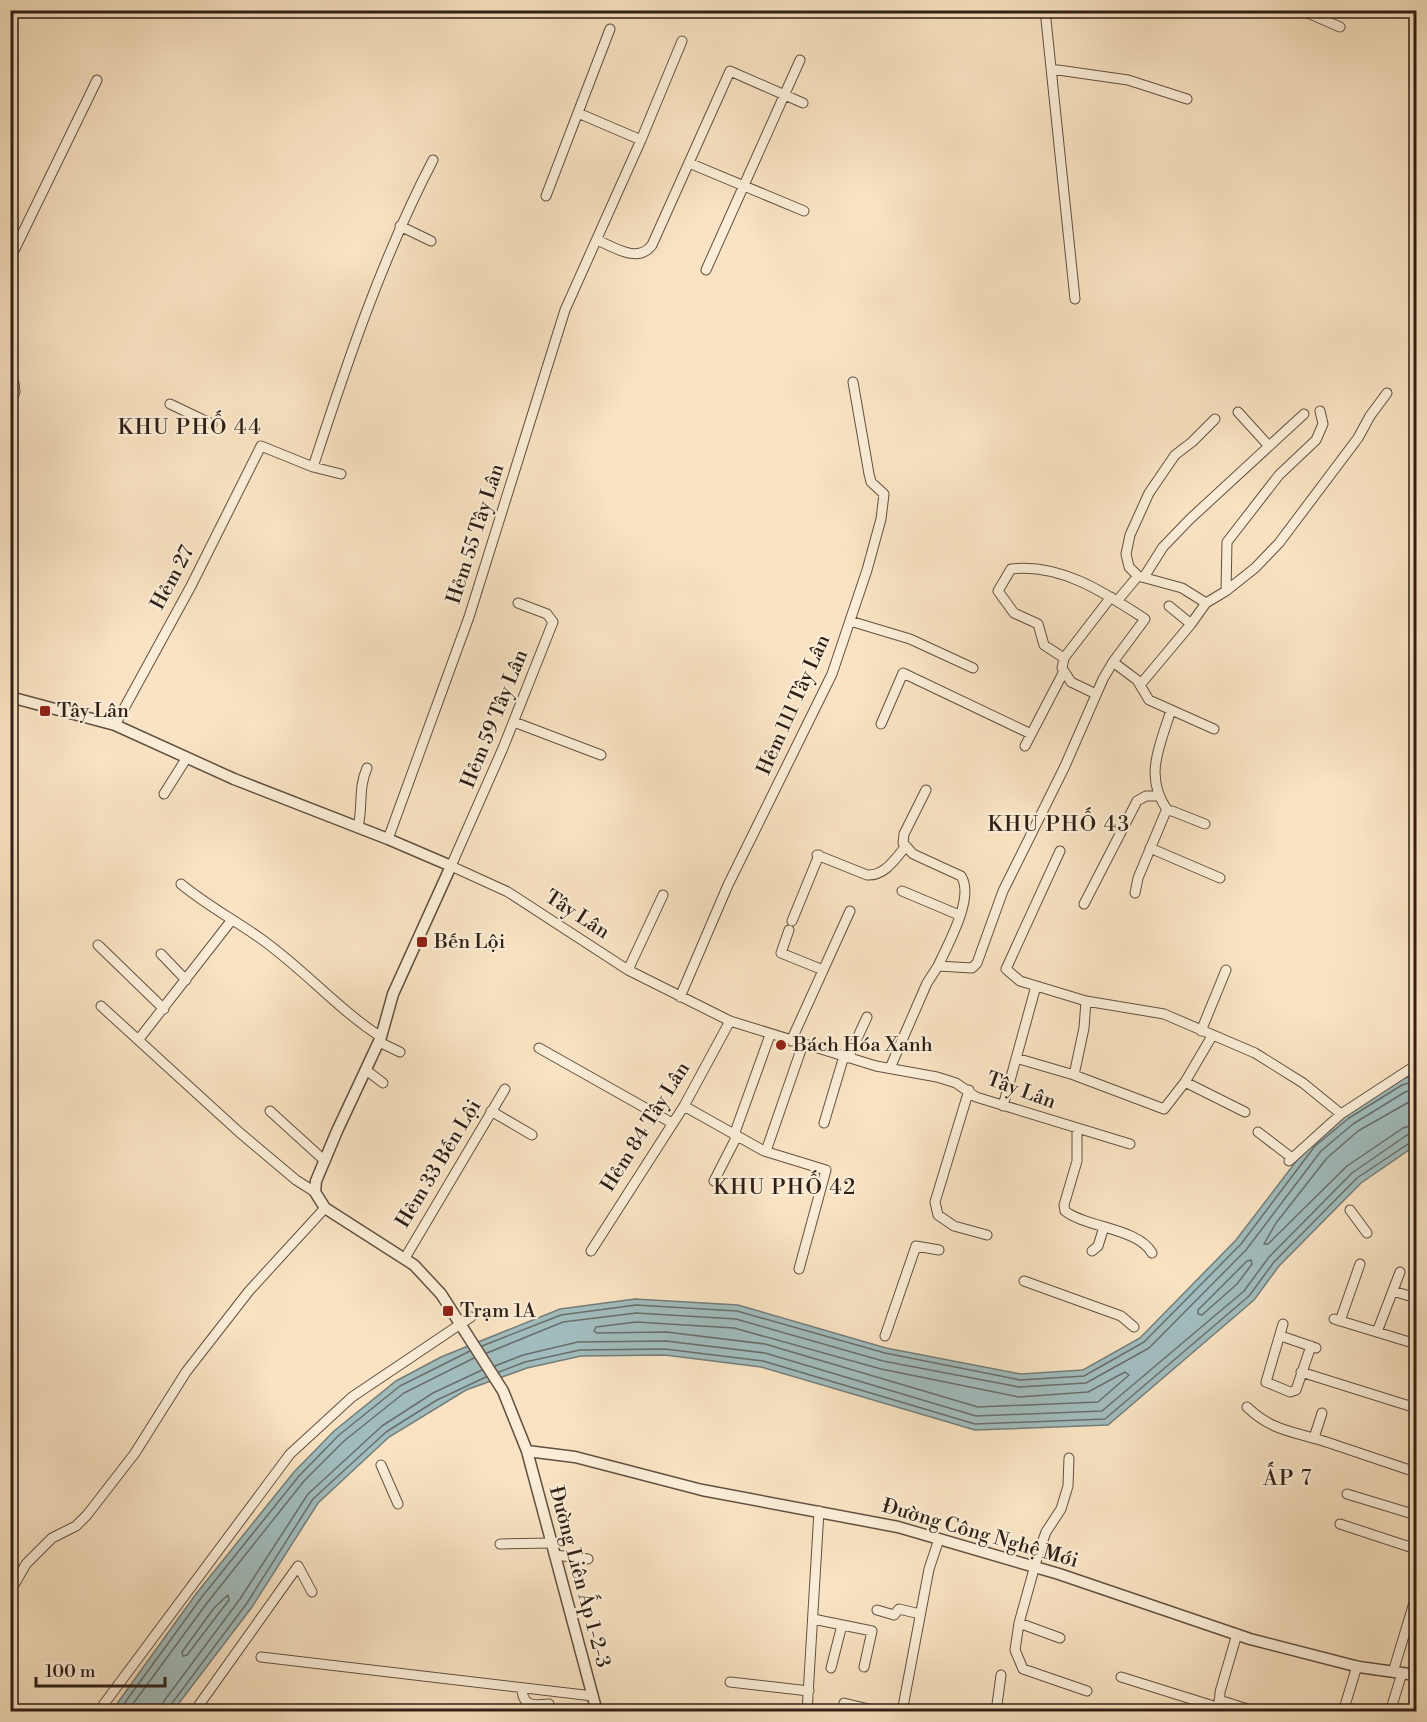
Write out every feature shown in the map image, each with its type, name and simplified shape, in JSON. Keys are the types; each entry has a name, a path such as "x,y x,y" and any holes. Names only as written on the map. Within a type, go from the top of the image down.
{"street":[{"path":"1045,10 1075,299"},
{"path":"1300,10 1340,27"},
{"path":"546,196 610,29"},
{"name":"Hẻm 55 Tây Lân","path":"388,838 469,617 565,310 641,140 682,41"},
{"path":"706,270 800,60"},
{"path":"1051,69 1128,80 1187,99"},
{"path":"597,240 632,254 648,251 730,70 803,103"},
{"path":"10,259 97,80"},
{"path":"578,113 641,140"},
{"path":"341,474 313,467 358,333 400,226 433,160"},
{"path":"689,163 804,211"},
{"path":"400,226 431,241"},
{"path":"10,380 15,383 15,392 10,404"},
{"name":"Hẻm 111 Tây Lân","path":"680,997 728,885 832,674 878,529 884,494 871,482 854,382"},
{"path":"1140,685 1206,603 1226,591 1255,568 1279,543 1358,438 1370,416 1387,393"},
{"path":"170,404 212,424"},
{"path":"1226,591 1227,542 1272,483 1316,440 1323,424 1320,411"},
{"path":"1238,412 1266,442"},
{"path":"1025,746 1063,673 1064,658 1114,599 1141,577 1162,547 1266,442 1304,414"},
{"path":"1206,603 1182,588 1141,577 1129,567 1126,554 1130,535 1149,493 1175,455 1215,419"},
{"name":"Hẻm 27","path":"115,725 191,586 261,446 313,467"},
{"path":"938,966 972,968 977,963 1003,891 1065,766 1096,694 1113,662 1145,619 1114,599 1050,570 1030,566 1011,569 998,591 1014,613 1038,624 1044,645 1064,658"},
{"name":"Hẻm 59 Tây Lân","path":"451,866 514,722 553,622 548,614 518,603"},
{"path":"1169,606 1191,624"},
{"path":"850,621 910,639 973,668"},
{"path":"1113,662 1140,685 1149,700 1214,729"},
{"path":"881,724 903,673 1031,734"},
{"path":"1063,673 1071,682 1096,694"},
{"name":"Tây Lân","path":"10,697 115,725 186,759 388,838 451,866 508,892 628,970 730,1021 846,1057 937,1077 969,1090 976,1097 1077,1130 1130,1144"},
{"path":"1171,710 1153,770 1157,796 1168,811 1205,824"},
{"path":"514,722 601,755"},
{"path":"164,794 186,759"},
{"path":"358,827 363,810 361,780 367,768"},
{"path":"890,1068 927,983 938,966 966,896 965,882 961,876 913,855 903,843 904,834 926,790"},
{"path":"1084,904 1137,801 1146,796 1157,796"},
{"path":"1135,892 1150,848 1168,811"},
{"path":"823,970 781,953 818,855 867,875 875,876 884,871 906,846"},
{"path":"1150,848 1220,878"},
{"path":"1060,851 1006,969 1010,975 1036,986 1086,1000 1164,1014 1255,1053 1279,1067 1341,1114"},
{"path":"315,1192 325,1161 380,1040 393,994 451,866"},
{"path":"181,884 231,921 258,936 355,1020 380,1040 400,1052"},
{"path":"902,891 959,915"},
{"path":"628,970 663,895"},
{"path":"791,1041 850,911"},
{"path":"139,1040 231,921"},
{"path":"98,945 164,1009"},
{"path":"161,954 186,980"},
{"path":"1201,1031 1226,970"},
{"path":"1003,1106 1036,986"},
{"path":"1074,1075 1084,1028 1086,1000"},
{"path":"10,1592 26,1563 52,1538 81,1520 130,1460 186,1372 249,1291 325,1208 315,1192 296,1180 239,1132 101,1006"},
{"path":"824,1123 846,1057 867,1017"},
{"name":"Hẻm 84 Tây Lân","path":"591,1251 684,1106 730,1021"},
{"path":"714,1181 735,1136 770,1035"},
{"path":"1016,1058 1074,1075 1164,1109 1185,1082 1212,1036"},
{"path":"766,1151 803,1044"},
{"path":"539,1048 672,1123"},
{"path":"1258,1132 1291,1160 1341,1114 1416,1065"},
{"path":"366,1070 383,1083"},
{"path":"1185,1082 1245,1112"},
{"name":"Hẻm 33 Bến Lội","path":"405,1258 505,1089"},
{"path":"969,1090 935,1202 938,1215 954,1226 987,1235"},
{"path":"684,1106 766,1151 826,1170 799,1269"},
{"path":"270,1111 325,1161"},
{"path":"491,1111 532,1135"},
{"path":"1077,1130 1077,1161 1064,1205 1065,1211 1148,1246 1152,1253"},
{"name":"Đường Liên Ấp 1-2-3","path":"325,1208 405,1258 441,1294 498,1384 528,1451 597,1712"},
{"path":"1350,1210 1367,1233"},
{"path":"1092,1251 1098,1246 1104,1227"},
{"path":"885,1336 916,1246 939,1250"},
{"path":"1360,1264 1337,1320 1416,1344"},
{"path":"1377,1332 1400,1272"},
{"path":"1024,1281 1121,1316 1134,1327"},
{"path":"1393,1291 1416,1299"},
{"path":"98,1712 290,1454 351,1397 424,1351 471,1317"},
{"path":"1281,1335 1313,1347 1301,1372 1296,1390 1290,1392 1266,1382 1283,1324"},
{"path":"1301,1372 1416,1408"},
{"path":"1247,1407 1263,1422 1285,1432 1314,1438 1416,1472"},
{"path":"1314,1438 1322,1413"},
{"name":"Đường Công Nghệ Mới","path":"528,1451 575,1457 702,1490 898,1527 1035,1567 1237,1634 1357,1666 1416,1675"},
{"path":"1069,1458 1068,1486 1061,1509 1046,1532 1020,1623 1015,1650 1023,1670 1087,1691"},
{"path":"381,1466 398,1504"},
{"path":"1347,1494 1416,1515"},
{"path":"807,1712 819,1511"},
{"path":"1340,1524 1416,1549"},
{"path":"902,1712 920,1614 939,1539"},
{"path":"500,1544 551,1544"},
{"path":"555,1555 588,1559"},
{"path":"194,1712 298,1566 312,1592"},
{"path":"1390,1712 1416,1596"},
{"path":"877,1610 894,1615 899,1609 920,1614"},
{"path":"813,1619 872,1631 864,1666"},
{"path":"1020,1623 1060,1638"},
{"path":"831,1668 842,1625"},
{"path":"1219,1706 1237,1634"},
{"path":"261,1657 593,1696"},
{"path":"1343,1712 1357,1666"},
{"path":"996,1712 1001,1675"},
{"path":"1121,1677 1219,1706 1257,1712"},
{"path":"730,1682 809,1691"},
{"path":"522,1688 522,1696 532,1706 549,1704"},
{"path":"844,1704 881,1712"}],"water":[{"path":"1416,1074 1416,1145 1361,1183 1279,1266 1254,1300 1108,1425 975,1430 761,1367 665,1355 581,1356 527,1368 466,1390 389,1437 318,1503 252,1607 173,1711 111,1712 196,1594 294,1472 334,1431 396,1381 441,1357 560,1309 635,1299 738,1305 886,1348 1021,1374 1083,1370 1140,1338 1236,1240 1311,1142 1345,1113 1400,1080"}],"place":[{"name":"Tây Lân","path":"45,711"},
{"name":"Bến Lội","path":"422,942"},
{"name":"Bách Hóa Xanh","path":"781,1045"},
{"name":"Trạm 1A","path":"448,1311"}],"district":[{"name":"KHU PHỐ 44","path":"190,428"},
{"name":"KHU PHỐ 43","path":"1059,825"},
{"name":"KHU PHỐ 42","path":"785,1188"},
{"name":"ẤP 7","path":"1288,1479"}]}
